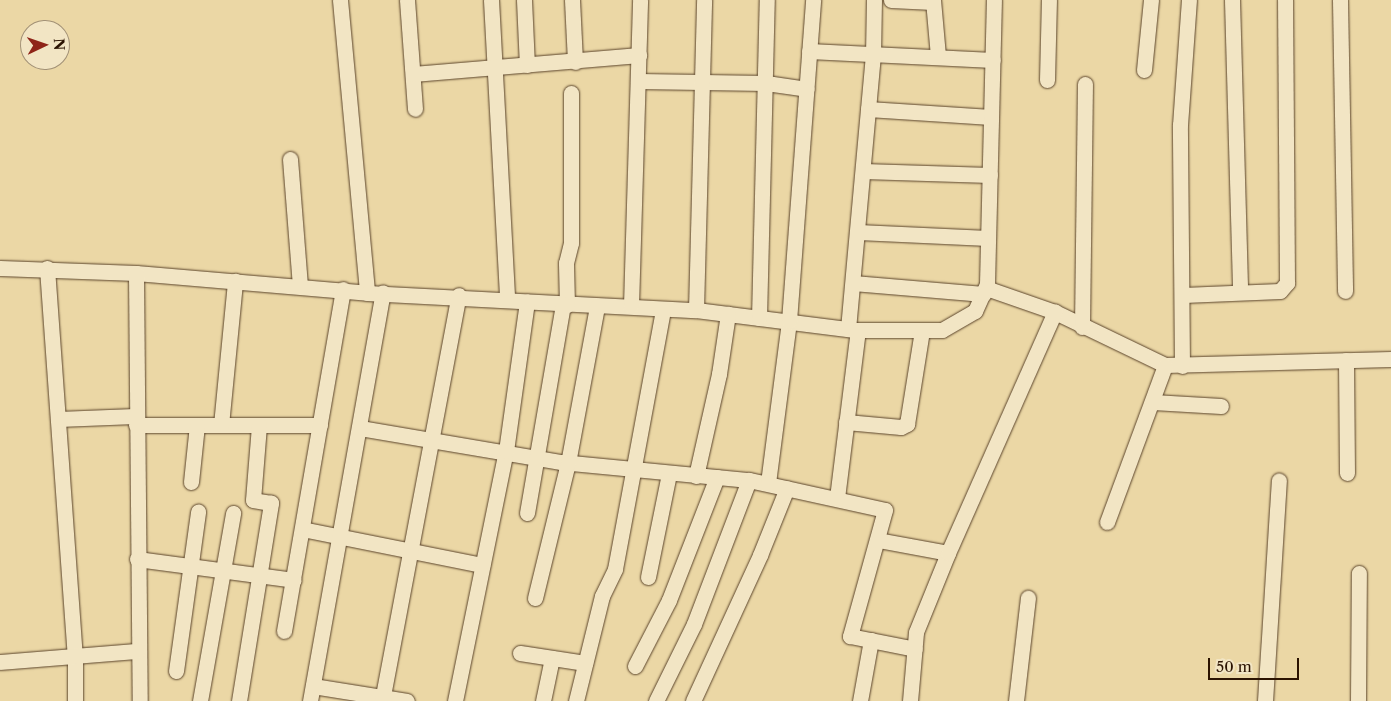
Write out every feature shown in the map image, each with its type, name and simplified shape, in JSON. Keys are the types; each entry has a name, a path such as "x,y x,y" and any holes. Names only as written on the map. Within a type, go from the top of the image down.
{"street":[{"path":"340,0 368,293"},
{"path":"407,0 415,110"},
{"path":"491,0 507,299"},
{"path":"524,0 527,65"},
{"path":"572,0 575,62"},
{"path":"631,306 640,0"},
{"path":"696,310 704,0"},
{"path":"759,318 767,0"},
{"path":"768,483 789,321 813,0"},
{"path":"837,498 846,422 853,330 852,283 873,56 874,0"},
{"path":"891,0 933,1 938,56"},
{"path":"0,268 47,268 136,273 343,289 368,293 459,295 565,304 631,306 663,310 696,310 853,330 942,330 975,311 985,291 994,0"},
{"path":"1047,80 1049,0"},
{"path":"1144,70 1151,0"},
{"path":"1182,366 1183,295 1180,125 1189,0"},
{"path":"1232,0 1240,292"},
{"path":"1183,295 1280,291 1287,283 1286,0"},
{"path":"1340,0 1345,291"},
{"path":"809,51 873,56 938,56 993,60"},
{"path":"413,74 575,62 639,55"},
{"path":"638,81 766,83 807,89"},
{"path":"1082,327 1085,84"},
{"path":"527,513 565,304 566,263 571,243 570,93"},
{"path":"868,109 991,117"},
{"path":"290,159 300,286"},
{"path":"862,171 990,175"},
{"path":"858,232 988,238"},
{"path":"47,268 75,656 75,701"},
{"path":"136,273 135,420 140,701"},
{"path":"221,425 235,281"},
{"path":"852,283 985,291 1055,312 1082,327 1165,365 1391,359"},
{"path":"284,631 343,289"},
{"path":"383,292 311,694 408,701"},
{"path":"382,698 459,295"},
{"path":"455,701 506,451 527,301"},
{"path":"535,598 568,462 597,306"},
{"path":"576,701 602,596 615,569 663,310"},
{"path":"910,701 916,632 948,553 1055,312"},
{"path":"696,476 719,374 728,314"},
{"path":"846,422 901,427 907,424 922,330"},
{"path":"1346,360 1347,473"},
{"path":"1107,522 1165,365"},
{"path":"1152,402 1221,406"},
{"path":"58,419 135,420 196,425 320,425"},
{"path":"191,482 196,425"},
{"path":"239,701 271,502 253,500 260,425"},
{"path":"360,428 506,451 537,458 669,474 749,480 885,510 850,636 915,649"},
{"path":"648,577 669,474"},
{"path":"635,666 669,600 717,477"},
{"path":"656,701 694,624 749,480"},
{"path":"1265,701 1279,480"},
{"path":"693,701 760,555 787,488"},
{"path":"176,671 193,566 198,512"},
{"path":"200,701 233,513"},
{"path":"302,529 482,565"},
{"path":"878,540 948,553"},
{"path":"137,559 294,580"},
{"path":"1358,701 1359,573"},
{"path":"1016,701 1028,598"},
{"path":"860,701 871,640"},
{"path":"0,662 138,651"},
{"path":"520,653 585,663"},
{"path":"543,701 552,658"}]}
